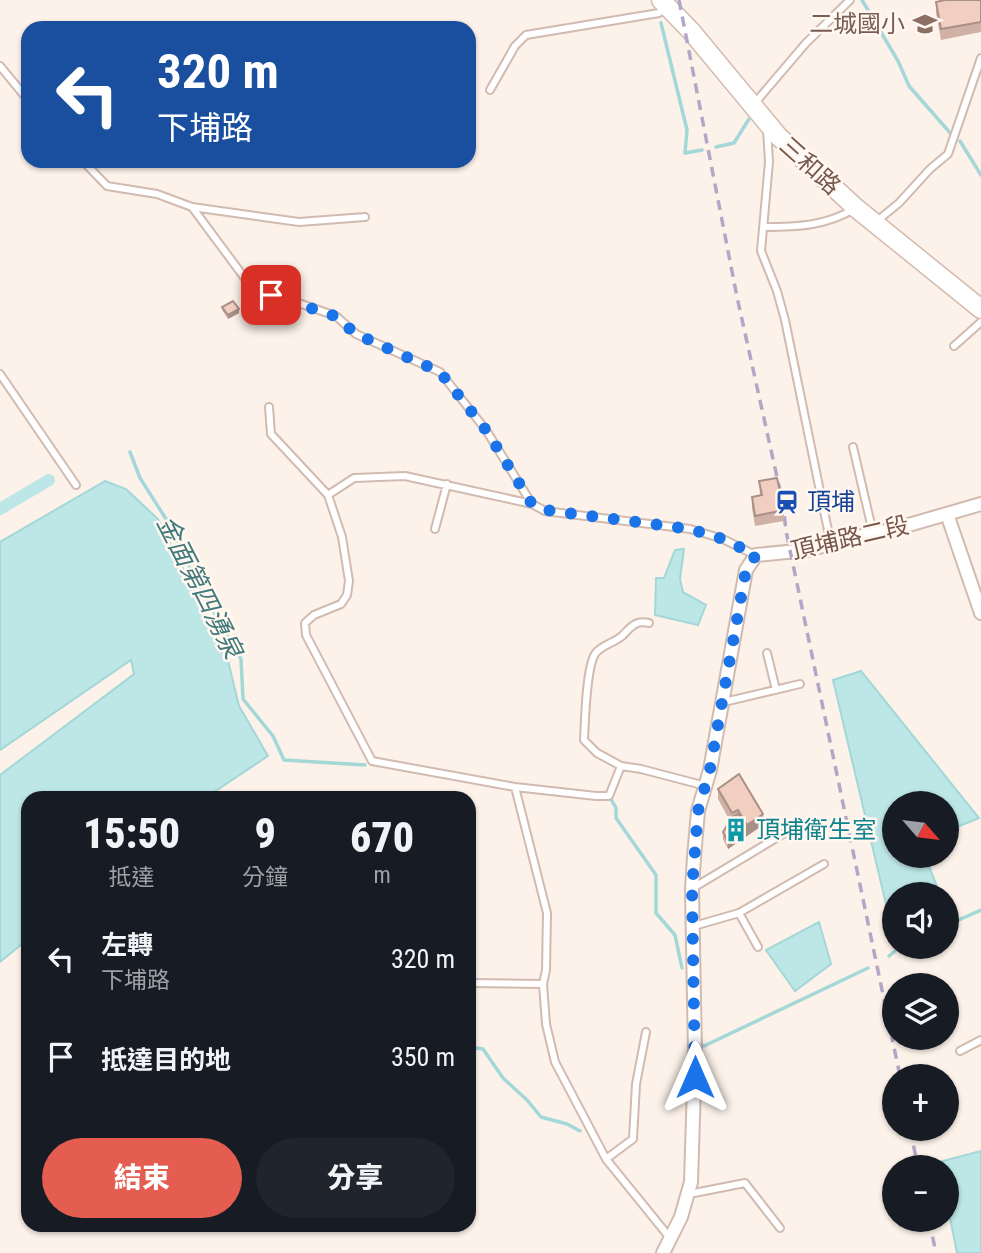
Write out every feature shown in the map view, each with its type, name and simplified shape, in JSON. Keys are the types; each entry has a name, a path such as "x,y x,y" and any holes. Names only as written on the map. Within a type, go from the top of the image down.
{"main road":[{"name":"三和路","path":"664,3 691,31 767,126 856,208 981,309"}],"street":[{"name":"頂埔路二段","path":"663,1253 681,1217 691,1182 694,1100 692,889 698,811 706,786 746,570 756,555 831,545 981,504"},
{"path":"947,514 981,613"}],"lane":[{"path":"752,107 806,43 850,0"},
{"path":"490,90 514,46 526,35 659,13 664,3"},
{"path":"876,222 948,154 981,58"},
{"path":"0,66 21,92"},
{"path":"767,126 769,162 761,251 785,320 831,545"},
{"path":"90,168 107,186 158,194 192,207 299,222 365,217"},
{"path":"192,207 255,292 287,299 335,316 356,334 440,372 486,430 532,504"},
{"path":"764,227 794,227 836,220 856,208"},
{"path":"954,346 981,322"},
{"path":"0,374 76,485"},
{"path":"269,407 271,434 328,495 342,537 349,581 347,596 341,604 314,615 305,623 306,635 372,761 515,787 609,796 621,766"},
{"path":"853,447 873,533"},
{"path":"328,495 354,478 405,476 532,504 545,510 690,529 723,539 756,555"},
{"path":"435,529 447,484"},
{"path":"649,623 631,625 620,638 595,654 590,671 583,740 597,753 621,766 706,786"},
{"path":"767,653 776,690"},
{"path":"722,703 800,684"},
{"path":"515,787 547,913 546,971 543,984 546,1024 555,1062 606,1159 670,1238"},
{"path":"692,889 788,831"},
{"path":"694,926 739,914 824,864"},
{"path":"739,914 758,947"},
{"path":"476,983 543,984"},
{"path":"606,1159 633,1139 636,1084 646,1032"},
{"path":"960,1052 981,1040"},
{"path":"687,1194 745,1183 780,1228"}],"water":[{"path":"105,481 126,489 158,519 226,652 239,706 268,756 216,791 21,791 21,945 0,962 0,775 134,674 131,660 0,750 0,542"},
{"path":"684,549 680,579 683,592 706,605 698,625 655,615 656,578 664,578 675,550"},
{"path":"861,671 957,791 882,791 882,868 930,868 935,882 882,882 882,887 833,680"},
{"path":"959,793 979,818 959,826"},
{"path":"819,922 831,964 795,991 766,950"},
{"path":"981,1151 981,1253 957,1253 953,1232 959,1232 959,1157"}],"building":[{"path":"981,0 981,22 941,29 936,2"},
{"path":"233,301 239,309 228,315 222,307"},
{"path":"777,478 784,510 755,516 752,497 762,495 759,481"},
{"path":"739,774 763,814 747,825 738,810 732,813 718,789"},
{"path":"738,814 747,828 728,842 723,832 732,817"}],"waterway":[{"path":"862,0 898,61 909,86 952,135"},
{"path":"661,23 687,130 685,153 702,150"},
{"path":"716,147 734,143 749,119"},
{"path":"960,141 981,175"},
{"name":"金面第四湧泉","path":"130,452 140,478 166,519 196,581 241,659 243,699 273,736 284,760 365,765"},
{"path":"0,509 49,480"},
{"name":"金面第四湧泉","path":"612,801 616,808 616,818 656,875 656,913 675,935 682,968"},
{"name":"金面第四湧泉","path":"959,920 981,910"},
{"name":"金面第四湧泉","path":"699,1044 704,1046 868,968"},
{"path":"476,1048 483,1049 503,1078 541,1117 567,1124 580,1131"}],"railway":[{"path":"679,0 737,297 783,504 786,531 897,1064"},
{"path":"913,1141 915,1155"},
{"path":"932,1232 936,1253"}],"place":[{"name":"二城國小","path":"925,24"},
{"name":"頂埔","path":"787,502"},
{"name":"頂埔衛生室","path":"736,830"}],"route":[{"path":"271,295 335,316 356,334 421,361 440,372 486,430 532,504 545,510 612,521 690,529 723,539 756,555 746,570 710,769 698,811 692,889 695,1077"}]}
